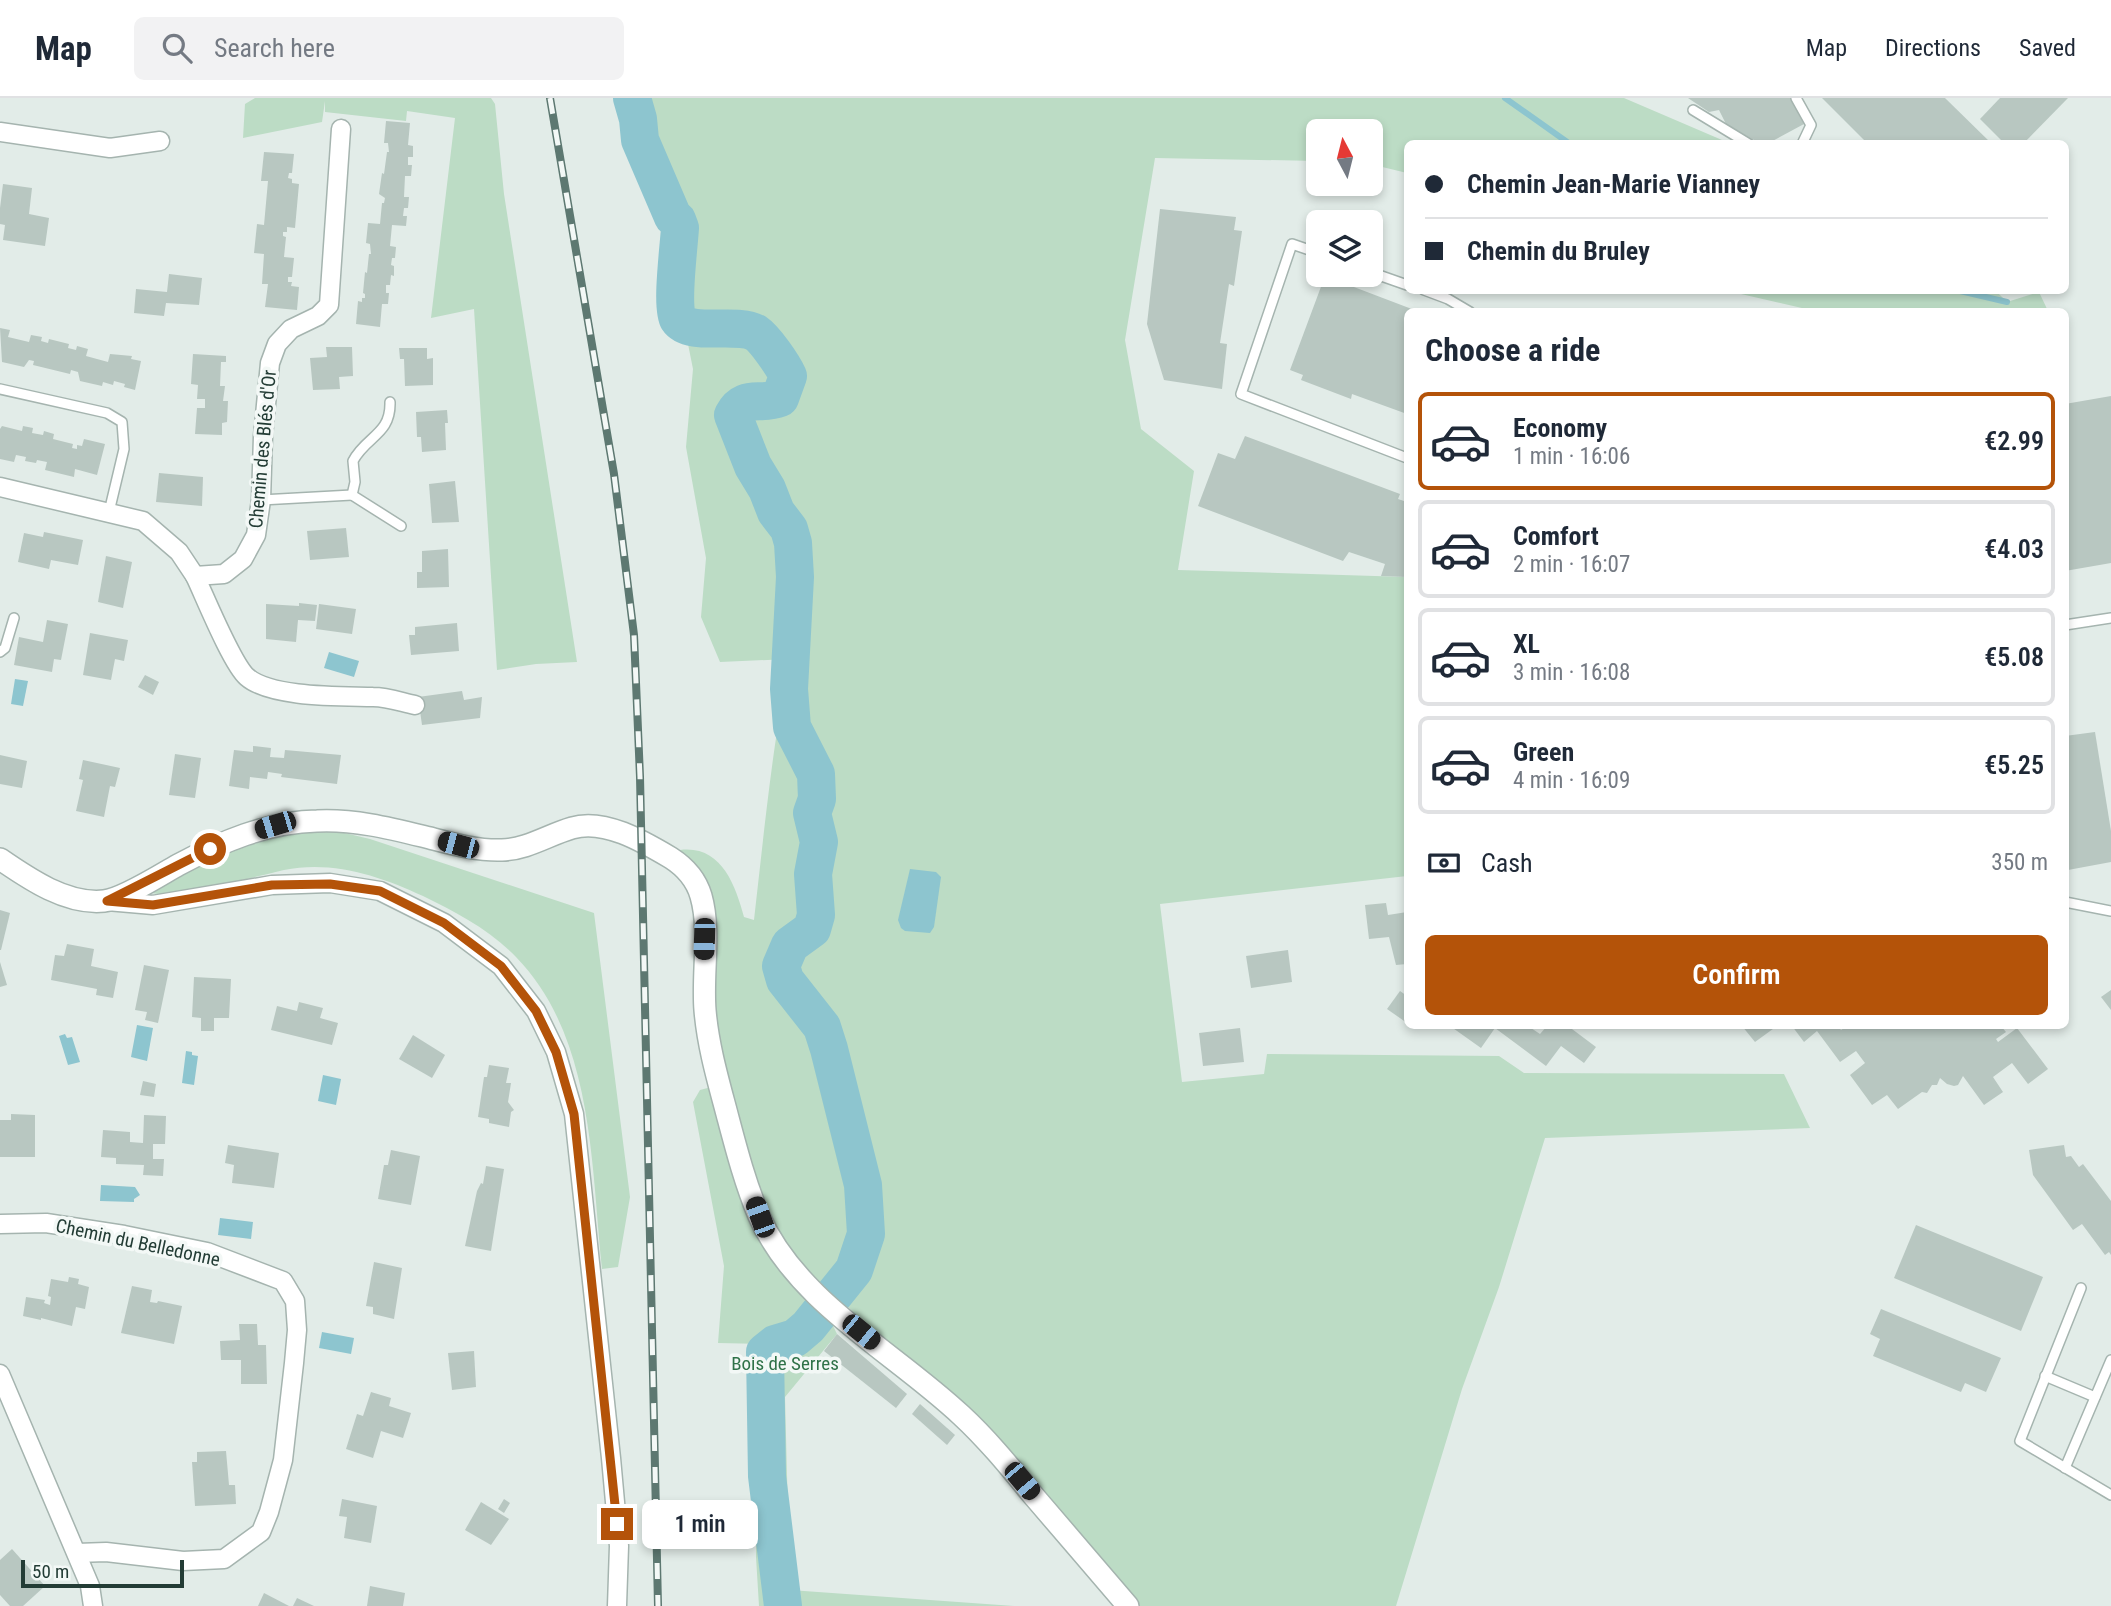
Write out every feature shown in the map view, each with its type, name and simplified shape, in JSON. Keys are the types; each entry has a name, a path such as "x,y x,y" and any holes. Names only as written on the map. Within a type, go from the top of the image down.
{"street":[{"name":"Chemin des Blés d'Or","path":"195,576 224,574 243,559 256,534 261,500 263,436 270,363 277,344 291,329 318,316 329,305 341,129"},
{"path":"0,132 110,148 160,141"},
{"path":"0,487 109,512 143,521 155,528 179,552 195,576 247,677 274,688 304,694 338,698 376,697 415,705"},
{"path":"107,901 220,845 268,827 293,822 326,820 365,824 458,845 503,850 530,845 570,828 596,825 620,832 665,855 685,870 696,883 701,897 707,1031 746,1181 760,1217 778,1251 816,1296 943,1399 986,1439 1128,1606"},
{"path":"0,859 30,880 81,900 153,905 272,885 330,884 380,891 444,923 501,966 536,1011 556,1052 574,1114 615,1496 619,1546 617,1606"},
{"name":"Chemin du Belledonne","path":"0,1224 46,1223 207,1252 283,1281 295,1301 295,1363 283,1460 270,1511 261,1532 224,1559 183,1561 106,1552 77,1553"},
{"path":"0,1374 77,1553 90,1586 93,1606"}],"lane":[{"path":"1796,98 1811,125 1804,140"},
{"path":"1693,110 1742,140"},
{"path":"1306,249 1292,244 1241,394 1404,457"},
{"path":"1383,277 1404,284"},
{"path":"1435,294 1463,308"},
{"path":"0,389 107,413 122,422 124,449 109,512"},
{"path":"352,495 355,482 353,461 383,429 389,419 390,402"},
{"path":"261,500 352,495 401,526"},
{"path":"0,652 5,648 14,618"},
{"path":"2069,624 2111,618"},
{"path":"2069,903 2111,911"},
{"path":"2081,1288 2020,1441 2110,1493"},
{"path":"2065,1468 2111,1360"},
{"path":"2045,1376 2095,1397"}],"green space":[{"path":"255,98 491,98 495,104 504,194 577,662 497,670 474,309 431,318 455,118 407,111 406,121 325,112 325,101 322,122 243,138 245,104"},
{"name":"Bois de Serres","path":"632,98 1624,98 1722,140 1404,140 1404,172 1383,167 1383,119 1306,119 1306,161 1155,158 1125,340 1141,429 1194,471 1178,570 1404,577 1404,876 1160,904 1182,1082 1264,1074 1267,1054 1499,1056 1524,1073 1784,1074 1810,1128 1545,1138 1499,1287 1462,1389 1396,1606 1128,1606 925,1384 838,1297 825,1309 837,1334 785,1397 790,1590 1014,1606 759,1606 756,1557 755,1377 762,1360 761,1350 767,1344 718,1343 724,1266 693,1102 700,1090 719,1085 704,912 675,861 680,850 694,850 716,860 731,880 744,917 754,920 777,728 789,659 720,662 701,617 706,558 686,447 693,369 684,324 678,319 675,306 680,228 640,140"},
{"path":"630,114 636,141 668,220 674,228 673,247 631,157"},
{"path":"1741,294 1999,294 2007,302 2040,294 2047,308 1802,308"},
{"path":"332,830 370,839 594,913 630,1197 618,1267 602,1269 591,1146 584,1104 575,1064 561,1025 542,989 516,957 495,938 460,915 407,889 373,876 338,869 302,867 192,890 158,894 150,892 216,858 259,842 306,832"}],"water":[{"path":"329,652 359,661 354,677 324,668"},
{"path":"15,679 28,681 23,706 11,704"},
{"path":"910,869 936,872 941,877 934,927 930,933 905,931 898,920"},
{"path":"137,1025 153,1028 147,1061 131,1057"},
{"path":"65,1034 67,1038 72,1037 80,1062 68,1065 59,1036"},
{"path":"186,1051 198,1056 194,1085 182,1083"},
{"path":"323,1075 341,1079 336,1105 318,1101"},
{"path":"101,1185 135,1187 140,1195 134,1202 100,1201"},
{"path":"875,1216 879,1225 879,1236 876,1246 869,1254 853,1244 853,1234 858,1226"},
{"path":"220,1218 253,1222 251,1239 218,1235"},
{"path":"322,1332 354,1338 351,1354 319,1348"}],"building":[{"path":"1688,98 1790,98 1804,124 1774,140 1754,140 1726,124 1719,110 1709,112"},
{"path":"1822,98 1945,98 1988,140 1864,140"},
{"path":"2000,98 2068,98 2027,140 2001,140 1980,119"},
{"path":"386,121 410,123 408,145 413,146 413,157 408,157 408,165 412,165 411,176 405,176 404,197 409,197 408,208 404,208 403,216 407,216 406,226 392,225 390,246 396,247 391,265 394,266 394,276 391,275 390,285 386,285 386,293 389,293 388,304 382,304 380,327 356,324 358,301 362,302 362,298 365,298 365,272 367,273 371,254 370,244 366,243 368,223 380,224 385,198 379,194 389,152 388,143 384,143"},
{"path":"264,152 294,154 292,173 289,173 288,178 292,179 292,183 299,184 295,228 287,227 283,236 286,237 284,257 294,258 292,277 288,277 288,282 292,282 291,286 299,287 297,310 265,307 268,284 262,284 264,254 254,253 257,224 264,225 268,181 261,181"},
{"path":"3,184 32,188 29,214 49,218 45,246 3,240 5,225 0,224 0,208"},
{"path":"1160,209 1236,217 1234,230 1242,231 1234,286 1229,284 1220,343 1227,344 1222,389 1164,380 1147,324"},
{"path":"169,274 202,278 199,305 166,303 164,316 134,313 136,289 167,292"},
{"path":"1321,287 1354,287 1409,308 1404,308 1404,413 1352,394 1351,399 1301,380 1303,375 1290,370"},
{"path":"0,328 10,330 8,337 29,342 31,335 42,337 41,341 48,343 49,339 69,344 68,348 76,350 77,346 88,349 86,356 108,362 110,354 132,356 131,359 141,361 135,390 114,381 113,385 103,382 102,386 80,381 78,372 71,370 70,374 33,365 34,361 29,360 24,367 2,362"},
{"path":"326,347 352,347 353,376 339,377 340,389 313,390 310,358 327,357"},
{"path":"399,348 427,348 427,359 433,358 433,385 405,386 404,359 400,359"},
{"path":"193,354 226,356 226,362 221,362 220,386 225,386 223,401 228,401 227,422 222,423 222,435 195,434 197,408 205,408 205,399 197,399 198,385 191,384"},
{"path":"2111,396 2111,563 2069,570 2069,403"},
{"path":"447,410 446,450 422,452 421,437 417,437 416,412"},
{"path":"2,426 22,431 23,426 33,428 32,433 43,435 44,431 54,434 53,439 73,444 72,448 77,449 77,445 82,446 84,439 105,444 97,475 75,469 74,477 45,470 47,462 25,461 26,457 16,455 14,462 0,459"},
{"path":"1245,436 1400,494 1398,499 1404,501 1404,577 1381,576 1385,564 1349,552 1343,561 1198,506 1218,453 1235,459"},
{"path":"159,473 203,477 202,506 156,502"},
{"path":"455,481 459,522 432,523 429,484"},
{"path":"346,528 349,557 310,560 307,531"},
{"path":"44,532 83,540 78,565 51,560 49,569 18,562 24,533 43,537"},
{"path":"448,549 449,587 417,588 417,572 422,572 422,551"},
{"path":"106,556 132,562 123,608 98,602"},
{"path":"299,603 317,605 315,621 298,620 296,642 266,639 266,604 299,606"},
{"path":"319,604 356,609 352,634 316,629"},
{"path":"47,620 68,624 61,660 54,659 52,672 14,665 19,637 43,642"},
{"path":"457,623 459,651 411,655 409,635 415,635 415,627"},
{"path":"90,633 128,640 124,661 115,659 111,680 83,675"},
{"path":"145,675 159,682 153,695 138,687"},
{"path":"462,691 464,700 482,697 480,718 422,725 418,697"},
{"path":"2095,732 2111,831 2111,862 2069,870 2069,735"},
{"path":"253,746 271,748 270,757 284,758 285,750 341,755 337,784 281,777 282,774 268,772 267,779 250,777 249,789 229,786 234,750 253,752"},
{"path":"175,754 201,758 195,798 169,795"},
{"path":"0,755 27,761 22,788 0,784"},
{"path":"83,760 120,768 115,787 110,786 104,817 76,811 83,780 79,779"},
{"path":"1386,903 1388,915 1404,912 1404,964 1396,965 1389,937 1369,939 1365,905"},
{"path":"0,910 10,913 1,950 0,950"},
{"path":"67,944 94,949 91,966 118,972 113,998 96,995 97,989 51,980 55,955 64,956"},
{"path":"1288,950 1292,982 1251,988 1246,956"},
{"path":"0,962 7,985 0,987"},
{"path":"144,965 169,970 158,1023 145,1020 147,1012 135,1010"},
{"path":"194,977 231,979 229,1018 214,1018 214,1031 201,1031 201,1018 192,1017"},
{"path":"2111,990 2111,1010 2101,997"},
{"path":"1400,991 1404,994 1404,1021 1387,1009"},
{"path":"299,1002 323,1008 320,1018 338,1023 332,1045 271,1030 277,1006 297,1011"},
{"path":"1240,1028 1244,1062 1203,1066 1199,1033"},
{"path":"1454,1029 1494,1029 1481,1048"},
{"path":"1496,1029 1532,1029 1540,1034 1544,1029 1572,1029 1596,1047 1584,1063 1561,1046 1546,1066"},
{"path":"1744,1029 1773,1029 1755,1042"},
{"path":"1794,1029 2004,1029 2006,1032 1996,1039 1998,1042 2018,1029 2048,1069 2028,1084 2012,1063 1993,1077 2003,1092 1984,1105 1963,1076 1958,1085 1954,1086 1940,1078 1937,1085 1932,1085 1927,1093 1922,1092 1898,1109 1887,1095 1872,1105 1850,1075 1865,1063 1856,1051 1840,1062 1817,1031 1804,1042"},
{"path":"413,1035 445,1055 432,1078 399,1059"},
{"path":"489,1065 509,1068 506,1083 511,1083 508,1102 514,1110 511,1112 509,1127 489,1123 489,1119 478,1117 484,1077 487,1077"},
{"path":"143,1081 156,1084 154,1097 140,1095"},
{"path":"11,1114 35,1115 35,1157 0,1157 0,1120 11,1120"},
{"path":"144,1115 166,1116 165,1144 153,1144 153,1159 164,1159 163,1176 143,1175 144,1165 116,1164 116,1158 101,1157 103,1130 130,1132 130,1142 143,1143"},
{"path":"228,1145 279,1153 274,1188 232,1183 234,1165 225,1163"},
{"path":"2064,1145 2066,1157 2071,1156 2079,1167 2083,1164 2111,1201 2111,1255 2109,1252 2105,1255 2082,1224 2073,1230 2033,1175 2029,1150"},
{"path":"391,1150 420,1156 411,1205 378,1199 384,1165 388,1165"},
{"path":"486,1166 504,1169 491,1251 465,1246 477,1191 481,1183 483,1184"},
{"path":"1916,1225 2043,1277 2021,1331 1894,1278"},
{"path":"374,1262 402,1268 394,1319 373,1314 373,1307 366,1306"},
{"path":"69,1277 79,1279 78,1284 89,1287 85,1309 76,1307 72,1326 23,1316 26,1297 45,1300 44,1303 50,1305 51,1297 48,1296 51,1279 68,1282"},
{"path":"132,1286 152,1290 150,1302 182,1306 174,1344 121,1333"},
{"path":"1881,1309 2001,1358 1986,1392 1965,1383 1961,1392 1873,1356 1880,1339 1870,1334"},
{"path":"239,1324 257,1324 258,1345 266,1345 267,1384 241,1384 241,1360 221,1360 220,1341 240,1340"},
{"path":"837,1334 907,1394 896,1408 824,1351"},
{"path":"474,1351 476,1387 452,1390 448,1353"},
{"path":"371,1392 391,1398 389,1406 411,1413 403,1438 381,1431 373,1458 346,1449 357,1414 363,1416"},
{"path":"920,1404 955,1435 947,1445 912,1414"},
{"path":"226,1451 229,1485 235,1485 236,1504 195,1506 192,1462 197,1462 197,1452"},
{"path":"342,1499 377,1506 371,1543 344,1538 347,1517 339,1516"},
{"path":"504,1499 510,1503 504,1513 498,1509"},
{"path":"481,1502 509,1519 491,1545 465,1530"},
{"path":"12,1549 45,1586 23,1606 10,1606 0,1595 0,1560"},
{"path":"370,1586 405,1593 403,1606 367,1606"},
{"path":"264,1593 289,1606 258,1606"},
{"path":"297,1598 314,1606 293,1606"}],"waterway":[{"path":"632,98 640,140 680,228 675,290 678,319 693,327 748,330 756,333 774,353 788,376 780,398 747,403 733,415 753,466 767,489 776,512 789,529 793,543 795,577 789,689 792,727 816,774 817,799 812,813 819,842 813,874 816,915 812,929 790,945 781,966 785,980 822,1027 829,1049 863,1185 866,1234 854,1270 808,1327 795,1338 775,1344 765,1352 767,1476 783,1606"},
{"path":"1505,98 1564,140"},
{"path":"1973,294 2007,302"}],"railway":[{"path":"550,98 614,474 634,635 640,777 658,1606"}],"route":[{"path":"210,849 107,901 153,905 272,885 330,884 380,891 444,923 501,966 536,1011 556,1052 574,1114 617,1524"}]}
